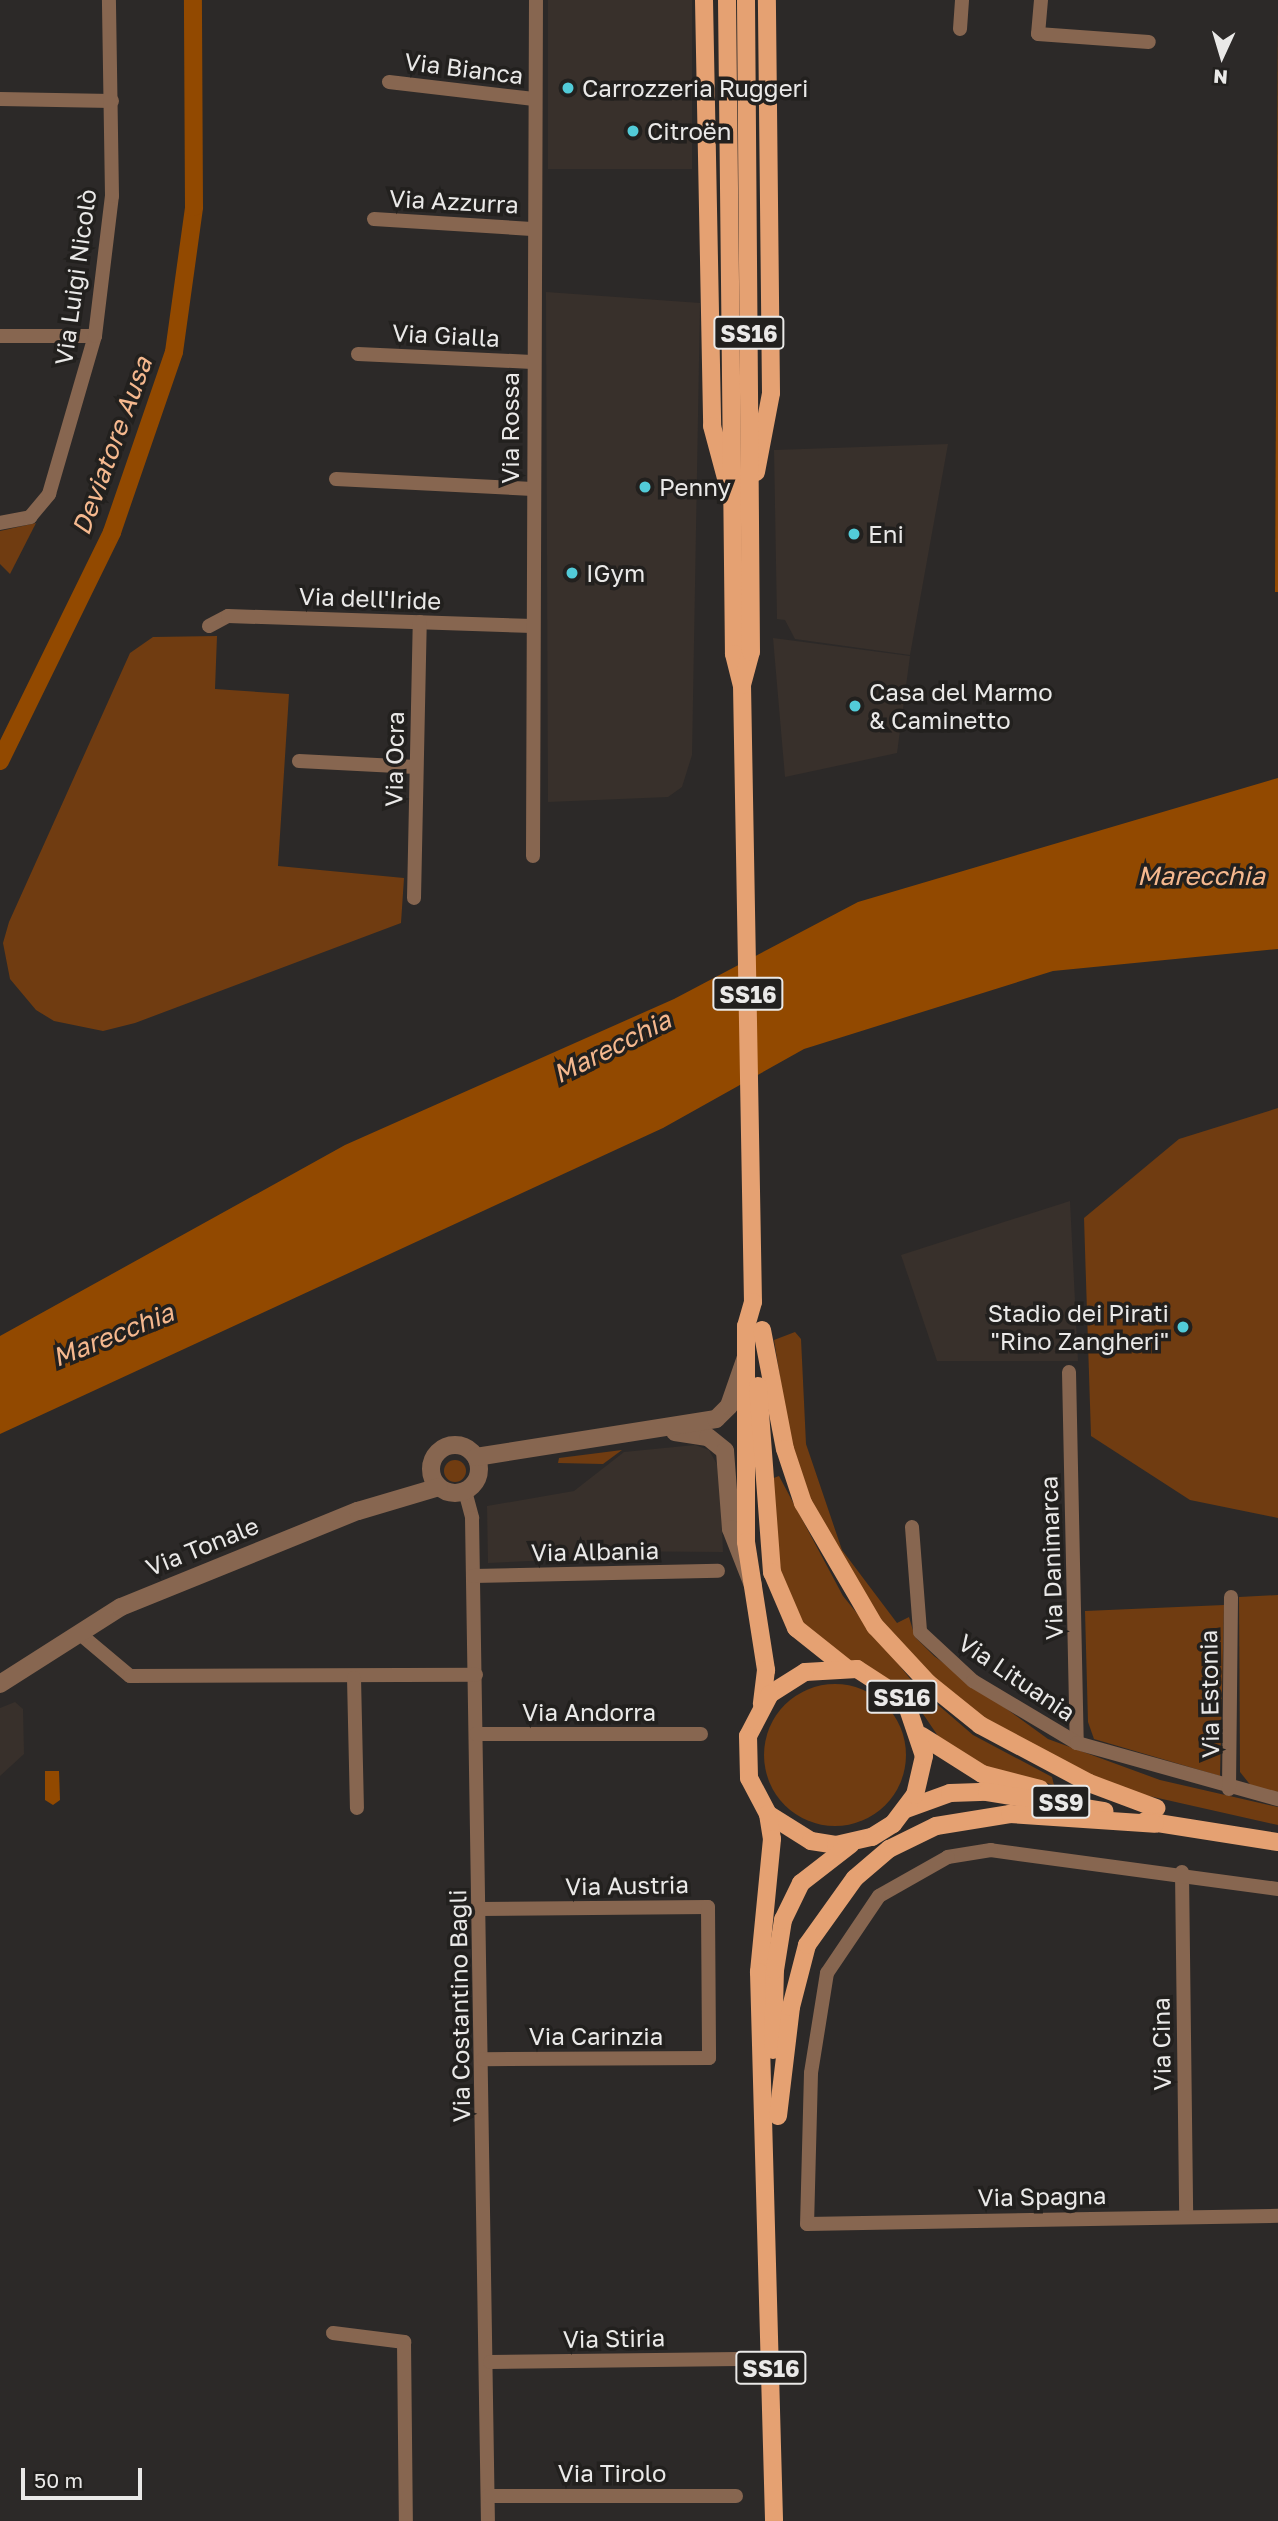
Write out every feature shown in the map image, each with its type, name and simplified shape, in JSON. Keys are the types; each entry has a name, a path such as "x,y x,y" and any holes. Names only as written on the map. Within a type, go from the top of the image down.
{"main road":[{"path":"704,0 712,426 731,492"},
{"name":"SS16","path":"727,0 734,654 742,685 753,1302 746,1357 746,1542 766,1670 762,1704 746,1757 755,1795 768,1814 811,1841 853,1843"},
{"name":"SS16","path":"742,685 751,656 746,0"},
{"path":"750,495 771,393 767,49 769,0"},
{"name":"SS16","path":"753,1302 762,1330 757,1401 772,1572 796,1628 845,1667 893,1687 922,1736 922,1775 906,1809 882,1830 853,1843 801,1883 783,1920 775,1970 778,2116 769,2214"},
{"path":"762,1330 785,1449 803,1503 875,1626 928,1683 991,1732 1156,1816"},
{"name":"SS16","path":"762,1704 805,1672 845,1667"},
{"name":"SS9","path":"922,1736 982,1774 1278,1842"},
{"name":"SS9","path":"906,1809 950,1793 987,1793 1156,1816"},
{"name":"SS16","path":"768,1814 771,1872 759,1972 769,2214 774,2521"},
{"path":"778,2116 791,2007 807,1945 855,1878 889,1849 936,1826 999,1815 1156,1816"}],"street":[{"name":"Via Luigi Nicolò","path":"0,523 30,517 49,494 95,336 112,196 109,0"},
{"name":"Via Rossa","path":"533,856 532,229 536,0"},
{"path":"960,29 962,0"},
{"path":"1041,0 1038,34 1149,42"},
{"name":"Via Bianca","path":"389,82 534,99"},
{"path":"0,99 112,101"},
{"name":"Via Azzurra","path":"374,219 532,229"},
{"path":"0,336 95,336"},
{"name":"Via Gialla","path":"358,354 532,362"},
{"path":"336,479 533,489"},
{"name":"Via dell'Iride","path":"209,626 228,615 533,626"},
{"name":"Via Ocra","path":"414,898 420,622"},
{"path":"299,761 416,768"},
{"path":"476,1457 478,1477 464,1491 439,1487 432,1466 443,1448 458,1445 476,1457 664,1431 723,1414 746,1357"},
{"name":"Via Danimarca","path":"1069,1372 1077,1744"},
{"path":"664,1431 708,1437 725,1451 731,1529 753,1585"},
{"name":"Via Tonale","path":"0,1684 121,1606 234,1558 439,1487"},
{"name":"Via Costantino Bagli","path":"464,1491 472,1518 476,1675 490,2362 488,2521"},
{"name":"Via Lituania","path":"912,1527 920,1632 973,1682 1049,1733 1077,1744 1229,1789 1278,1799"},
{"name":"Via Albania","path":"472,1576 718,1571"},
{"name":"Via Estonia","path":"1229,1789 1231,1597"},
{"path":"80,1634 130,1676 354,1678 476,1675"},
{"path":"354,1678 357,1808"},
{"name":"Via Andorra","path":"476,1734 701,1734"},
{"name":"Via Spagna","path":"1182,1872 991,1850 948,1857 878,1896 827,1973 811,2073 807,2224 1278,2216"},
{"path":"1182,1872 1278,1889"},
{"name":"Via Cina","path":"1182,1872 1186,2216"},
{"name":"Via Austria","path":"479,1909 708,1907 709,2058"},
{"name":"Via Carinzia","path":"483,2059 709,2058"},
{"path":"333,2333 404,2342 406,2521"},
{"name":"Via Stiria","path":"490,2362 739,2360"},
{"name":"Via Tirolo","path":"488,2496 736,2496"}],"shaded area":[{"path":"548,0 692,0 692,169 548,169"},
{"path":"546,292 700,303 692,755 682,787 668,797 548,802"},
{"name":"Eni","path":"948,444 910,655 795,639 785,620 777,619 774,450"},
{"path":"36,523 10,574 0,564 0,531"},
{"path":"217,636 215,689 289,694 278,866 404,878 401,923 135,1023 103,1031 54,1021 36,1010 10,979 3,943 9,922 130,653 153,637"},
{"path":"773,638 910,656 897,753 785,777"},
{"name":"Stadio dei Pirati \"Rino Zangheri\"","path":"1278,1108 1278,1518 1190,1500 1091,1436 1084,1218 1179,1139"},
{"path":"1070,1201 1078,1361 937,1361 901,1255"},
{"path":"795,1332 801,1339 806,1444 842,1550 897,1623 909,1617 915,1637 934,1656 1048,1739 1160,1780 1278,1807 1278,1825 1118,1789 981,1722 896,1642 834,1555 793,1458 774,1340"},
{"path":"695,1445 709,1450 720,1470 723,1552 596,1551 595,1558 488,1563 487,1506 574,1491 624,1452"},
{"path":"622,1450 603,1464 558,1463 559,1458"},
{"path":"451,1460 459,1460 466,1467 466,1475 459,1482 451,1482 444,1475 444,1467"},
{"path":"779,1476 843,1596 916,1686 973,1735 1052,1777 1054,1785 979,1767 938,1736 904,1686 838,1656 805,1628 782,1584 771,1479"},
{"path":"1278,1595 1278,1792 1252,1787 1240,1772 1239,1597"},
{"path":"1224,1605 1220,1776 1094,1739 1088,1722 1085,1611"},
{"path":"835,1684 862,1689 885,1705 901,1728 906,1755 901,1782 885,1805 862,1821 835,1826 808,1821 785,1805 769,1782 764,1755 769,1728 785,1705 808,1689"},
{"path":"15,1702 23,1709 24,1754 0,1776 0,1708"}],"water":[{"path":"1278,18 1278,592 1275,592"},
{"name":"Marecchia","path":"1278,778 1278,949 1053,971 804,1049 663,1128 0,1434 0,1336 345,1145 674,999 858,902"},
{"path":"45,1771 59,1771 60,1800 53,1805 45,1800"}],"waterway":[{"name":"Deviatore Ausa","path":"0,761 112,532 174,352 194,207 193,0"}],"place":[{"name":"Carrozzeria Ruggeri","path":"568,88"},
{"name":"Citroën","path":"633,131"},
{"name":"Penny","path":"645,487"},
{"name":"Eni","path":"854,534"},
{"name":"IGym","path":"572,573"},
{"name":"Casa del Marmo & Caminetto","path":"855,706"},
{"name":"Stadio dei Pirati \"Rino Zangheri\"","path":"1183,1327"}]}
